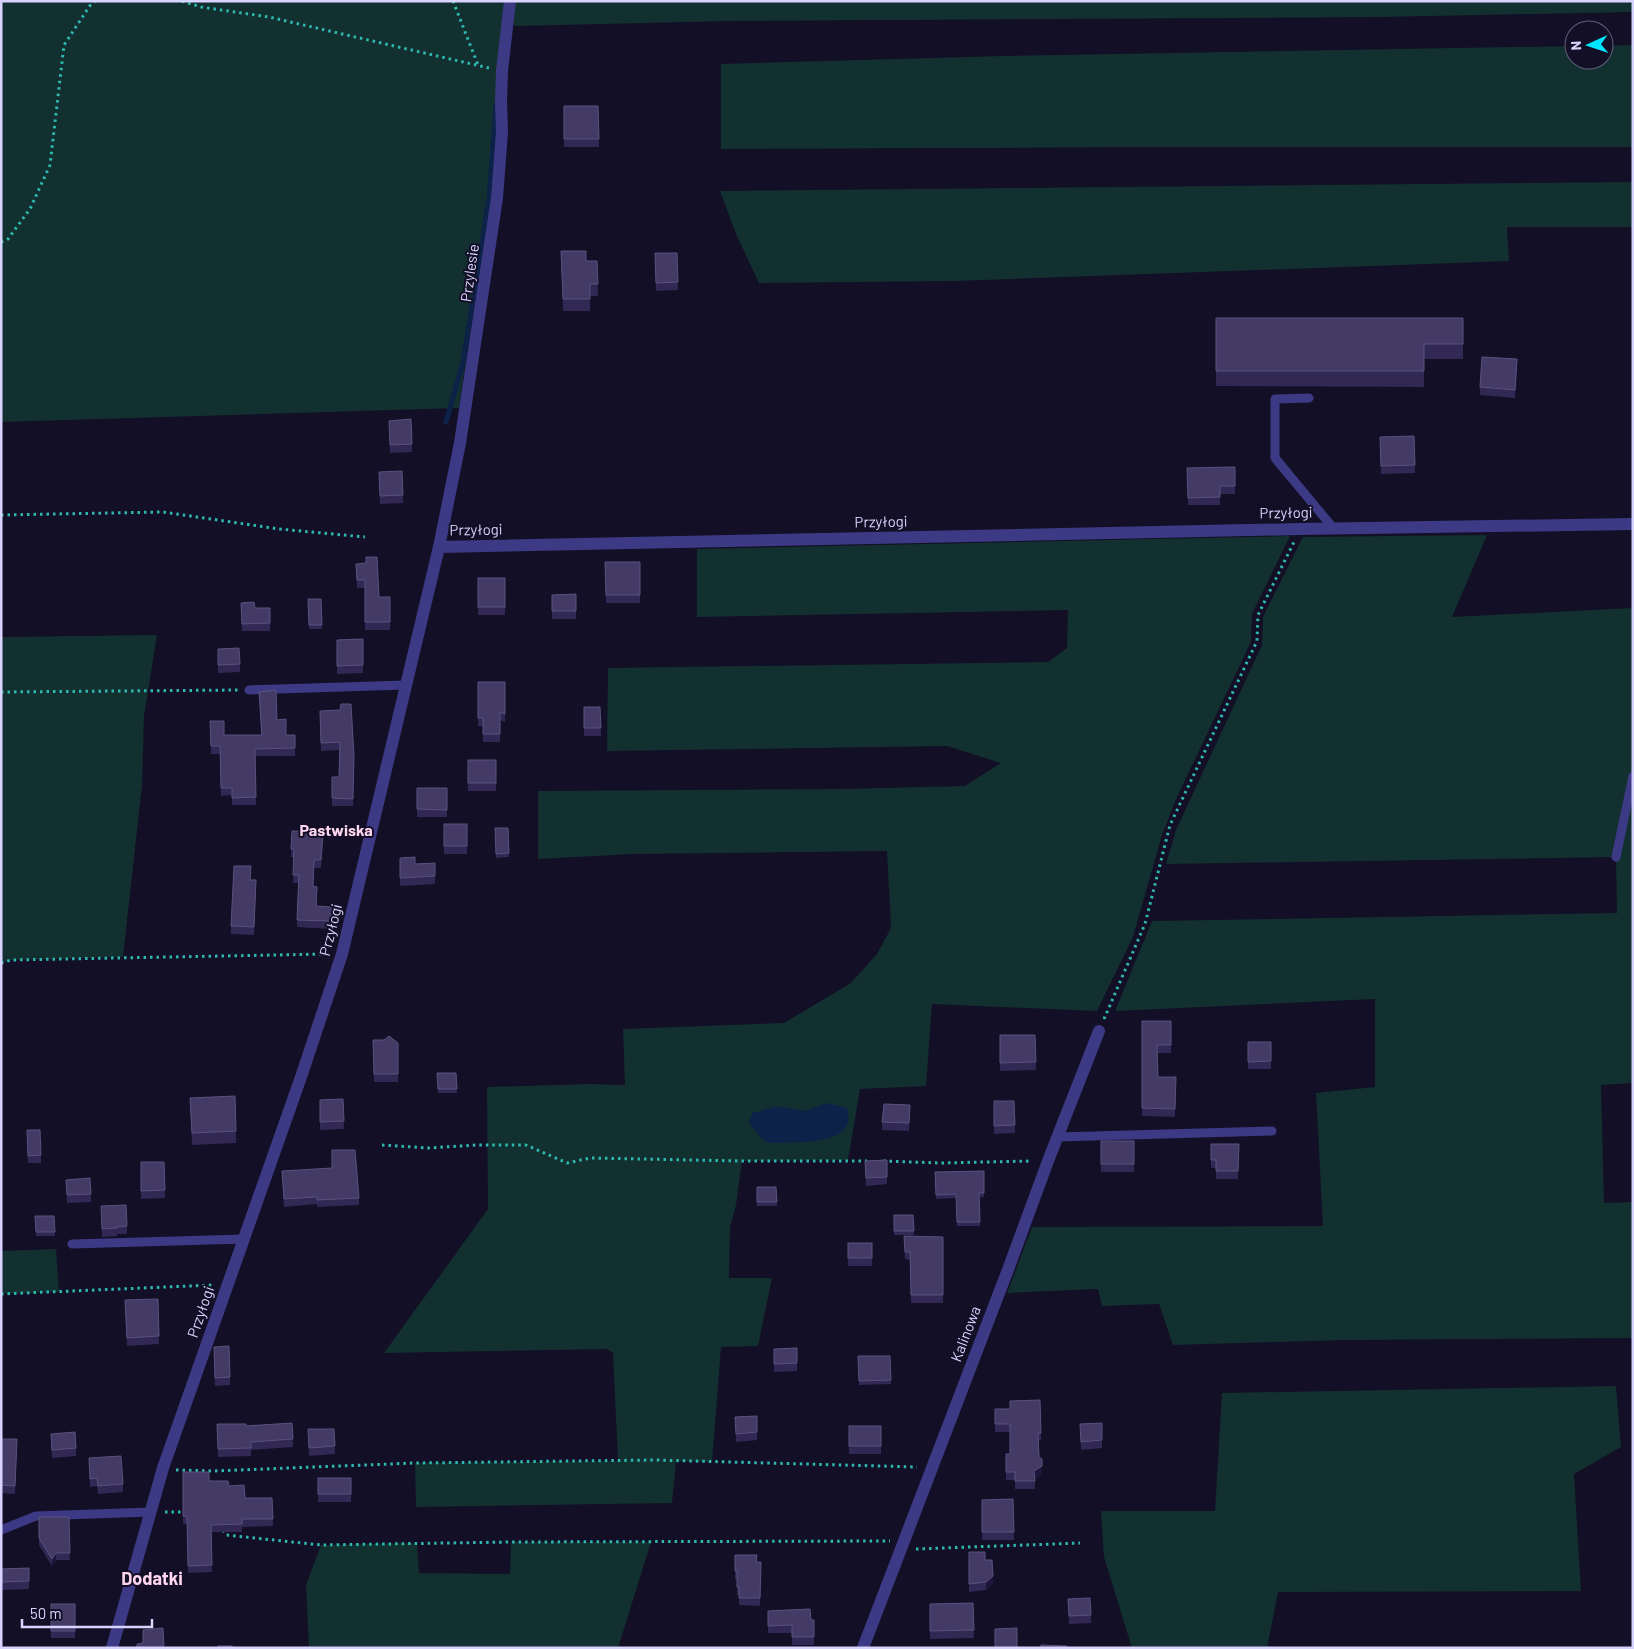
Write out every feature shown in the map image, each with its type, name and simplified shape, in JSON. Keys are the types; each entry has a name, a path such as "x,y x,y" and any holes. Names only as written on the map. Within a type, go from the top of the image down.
{"street":[{"name":"Przylesie","path":"439,547 460,444 496,198 502,132 502,71 510,1"},
{"name":"Przyłogi","path":"112,1648 163,1468 318,1031 342,954 439,547 1633,524"},
{"name":"Kalinowa","path":"863,1648 1099,1031"}],"lane":[{"path":"1309,398 1275,399 1275,458 1334,529"},
{"path":"249,690 406,685"},
{"path":"1616,857 1633,776"},
{"path":"1057,1137 1272,1131"},
{"path":"72,1244 244,1239"},
{"path":"1,1530 36,1516 151,1512"}],"path":[{"path":"1,242 8,239 30,209 50,165 64,45 91,4 95,1"},
{"path":"182,1 201,7 269,17 502,71"},
{"path":"454,1 478,65"},
{"path":"1,515 163,512 279,529 365,537"},
{"path":"1099,1031 1145,924 1170,825 1256,641 1258,615 1300,529"},
{"path":"1,692 249,690"},
{"path":"1,963 11,960 30,959 342,954"},
{"path":"382,1145 428,1148 526,1145 567,1163 590,1158 940,1163 1048,1161"},
{"path":"1,1294 228,1285"},
{"path":"163,1468 214,1471 415,1463 655,1460 932,1468"},
{"path":"151,1512 192,1512"},
{"path":"219,1523 226,1535 321,1545 510,1542 902,1545 1080,1543"}],"green space":[{"path":"1,1 1633,1 1633,12 1381,17 729,21 517,26 504,22 489,198 459,408 1,422"},
{"path":"1633,45 1633,147 721,149 721,64 1003,56 1564,46 1564,70 1614,70 1614,46"},
{"path":"1633,175 1633,227 1507,227 1509,261 955,281 759,283 736,234 720,191 1632,182"},
{"path":"1487,535 1452,617 1633,608 1633,1083 1601,1085 1604,1203 1633,1202 1633,1338 1344,1340 1173,1345 1159,1304 1102,1306 1098,1289 1007,1293 1032,1227 1323,1226 1316,1093 1375,1087 1375,999 1115,1011 1152,921 1617,913 1616,857 1166,864 1176,830 1262,645 1263,617 1303,537"},
{"path":"1290,536 1252,614 1251,642 1177,797 1162,835 1133,937 1097,1011 932,1004 926,1086 860,1089 848,1160 742,1161 736,1205 730,1227 729,1278 772,1278 758,1346 721,1347 712,1462 676,1461 672,1503 416,1507 415,1463 618,1461 613,1353 607,1349 384,1353 488,1209 487,1087 589,1084 625,1085 623,1029 784,1023 851,983 877,954 891,928 887,851 633,854 538,859 538,791 842,789 965,786 1001,763 947,746 607,751 608,668 1048,662 1067,648 1068,610 697,617 697,549"},
{"path":"157,635 144,716 142,785 123,957 11,960 1,963 1,637"},
{"path":"56,1249 59,1292 1,1294 1,1251"},
{"path":"1616,1386 1621,1447 1574,1474 1581,1591 1278,1592 1267,1648 1132,1648 1104,1557 1101,1511 1215,1511 1222,1393"},
{"path":"511,1542 651,1542 618,1648 309,1648 306,1585 321,1545 417,1543 419,1573 510,1574"}],"water":[{"path":"827,1103 847,1108 848,1121 844,1130 835,1136 823,1140 771,1143 764,1141 749,1123 752,1113 774,1107 805,1111"}],"building":[{"path":"564,106 598,106 599,139 564,139"},
{"path":"561,251 586,251 586,261 597,261 598,284 590,284 590,299 563,299"},
{"path":"655,253 677,253 678,282 656,283"},
{"path":"1216,318 1463,318 1463,344 1424,344 1424,371 1216,371"},
{"path":"1482,357 1517,359 1515,390 1480,387"},
{"path":"411,419 412,444 390,445 389,421"},
{"path":"1414,436 1415,465 1381,466 1380,437"},
{"path":"1235,467 1235,486 1220,486 1220,497 1188,498 1187,468"},
{"path":"402,471 403,495 380,496 379,472"},
{"path":"366,557 377,557 379,597 390,597 390,622 365,622 365,580 357,580 356,564 366,563"},
{"path":"605,562 640,562 640,595 606,595"},
{"path":"478,578 505,578 505,607 478,607"},
{"path":"576,594 576,611 552,611 552,595"},
{"path":"308,599 321,599 322,625 309,625"},
{"path":"254,602 255,608 270,608 270,623 242,624 241,603"},
{"path":"363,639 363,665 337,666 337,640"},
{"path":"239,648 240,664 218,665 218,649"},
{"path":"478,682 505,682 505,714 500,712 500,734 483,734 483,718 478,718"},
{"path":"276,690 277,720 286,719 286,735 295,735 295,748 255,749 256,797 232,798 232,788 221,788 220,746 211,746 210,721 224,721 224,735 262,735 259,692"},
{"path":"341,704 351,704 354,756 353,799 332,798 332,777 339,777 340,742 321,743 320,711 340,710"},
{"path":"584,707 600,707 601,728 584,728"},
{"path":"468,760 496,760 496,783 468,783"},
{"path":"417,788 447,788 447,810 417,809"},
{"path":"444,824 467,824 467,846 444,846"},
{"path":"495,828 508,828 509,853 496,854"},
{"path":"292,831 323,832 321,860 314,860 313,886 317,887 316,906 332,907 331,921 297,920 299,875 293,875 294,849 291,849"},
{"path":"415,857 415,864 435,863 435,876 400,878 400,858"},
{"path":"234,866 251,866 250,880 256,880 254,927 231,926"},
{"path":"1142,1021 1171,1021 1171,1045 1157,1045 1158,1077 1176,1077 1175,1109 1142,1108"},
{"path":"1000,1035 1035,1035 1036,1062 1000,1063"},
{"path":"389,1036 398,1043 398,1074 374,1074 373,1040 384,1040"},
{"path":"1248,1042 1271,1042 1271,1061 1248,1062"},
{"path":"437,1073 456,1073 457,1089 438,1089"},
{"path":"235,1096 236,1131 192,1133 190,1098"},
{"path":"343,1099 344,1121 320,1122 320,1100"},
{"path":"994,1101 1014,1101 1015,1125 994,1126"},
{"path":"884,1104 910,1105 909,1123 882,1122"},
{"path":"27,1130 40,1130 41,1155 28,1156"},
{"path":"1101,1141 1134,1141 1134,1164 1101,1164"},
{"path":"1211,1144 1239,1144 1238,1171 1216,1171 1216,1160 1211,1160"},
{"path":"332,1150 355,1150 359,1198 317,1200 317,1197 284,1199 282,1171 332,1168"},
{"path":"887,1160 887,1177 866,1178 865,1161"},
{"path":"141,1162 164,1162 165,1190 141,1191"},
{"path":"984,1171 984,1193 979,1193 980,1222 957,1222 956,1194 936,1195 935,1172"},
{"path":"90,1178 91,1194 67,1195 66,1180"},
{"path":"757,1187 776,1187 777,1202 757,1202"},
{"path":"126,1205 127,1226 102,1229 101,1206"},
{"path":"894,1215 913,1215 914,1231 894,1231"},
{"path":"35,1216 54,1216 55,1232 36,1232"},
{"path":"904,1236 943,1237 943,1295 911,1295 910,1252 905,1252"},
{"path":"848,1243 872,1243 872,1258 848,1258"},
{"path":"158,1299 159,1336 127,1338 125,1300"},
{"path":"229,1346 230,1377 215,1378 214,1347"},
{"path":"797,1348 797,1363 774,1364 774,1349"},
{"path":"858,1356 890,1356 891,1380 859,1381"},
{"path":"1040,1400 1041,1433 1038,1433 1039,1457 1042,1459 1042,1466 1034,1471 1035,1481 1015,1481 1015,1472 1006,1472 1006,1454 1010,1454 1010,1424 995,1424 995,1409 1010,1409 1010,1401"},
{"path":"757,1416 757,1432 736,1434 735,1417"},
{"path":"292,1423 293,1439 251,1442 251,1448 218,1449 217,1424 246,1424 246,1426"},
{"path":"1102,1423 1102,1440 1081,1442 1080,1424"},
{"path":"849,1426 881,1426 881,1446 849,1446"},
{"path":"308,1429 334,1429 335,1446 309,1448"},
{"path":"75,1432 76,1448 52,1450 51,1434"},
{"path":"1,1439 17,1439 15,1486 1,1485"},
{"path":"121,1456 123,1484 98,1486 97,1478 90,1479 89,1458"},
{"path":"183,1472 209,1472 209,1481 228,1481 229,1486 244,1485 245,1498 272,1498 273,1519 242,1519 242,1524 211,1525 212,1565 188,1566 187,1516 183,1516"},
{"path":"318,1478 351,1478 351,1494 318,1494"},
{"path":"1013,1499 1014,1532 982,1532 982,1500"},
{"path":"39,1517 69,1517 70,1553 56,1553 52,1559 39,1538"},
{"path":"969,1552 985,1552 985,1560 992,1560 993,1576 986,1582 969,1584"},
{"path":"735,1555 757,1555 756,1562 761,1562 760,1598 739,1598"},
{"path":"29,1568 29,1581 1,1582 1,1569"},
{"path":"1090,1598 1091,1615 1069,1616 1068,1599"},
{"path":"973,1603 974,1630 930,1631 930,1604"},
{"path":"51,1604 75,1604 75,1631 51,1631"},
{"path":"810,1609 811,1620 814,1620 814,1637 792,1637 792,1625 768,1626 768,1611"},
{"path":"163,1628 164,1648 137,1648 137,1644 143,1643 143,1630"},
{"path":"1017,1628 1017,1648 995,1648 995,1629"},
{"path":"1041,1645 1067,1646 1067,1648 1041,1648"},
{"path":"218,1646 232,1646 232,1648 218,1648"}],"waterway":[{"path":"446,422 463,362 489,199 496,106"}],"district":[{"name":"Pastwiska","path":"336,830"},
{"name":"Dodatki","path":"152,1579"}]}
